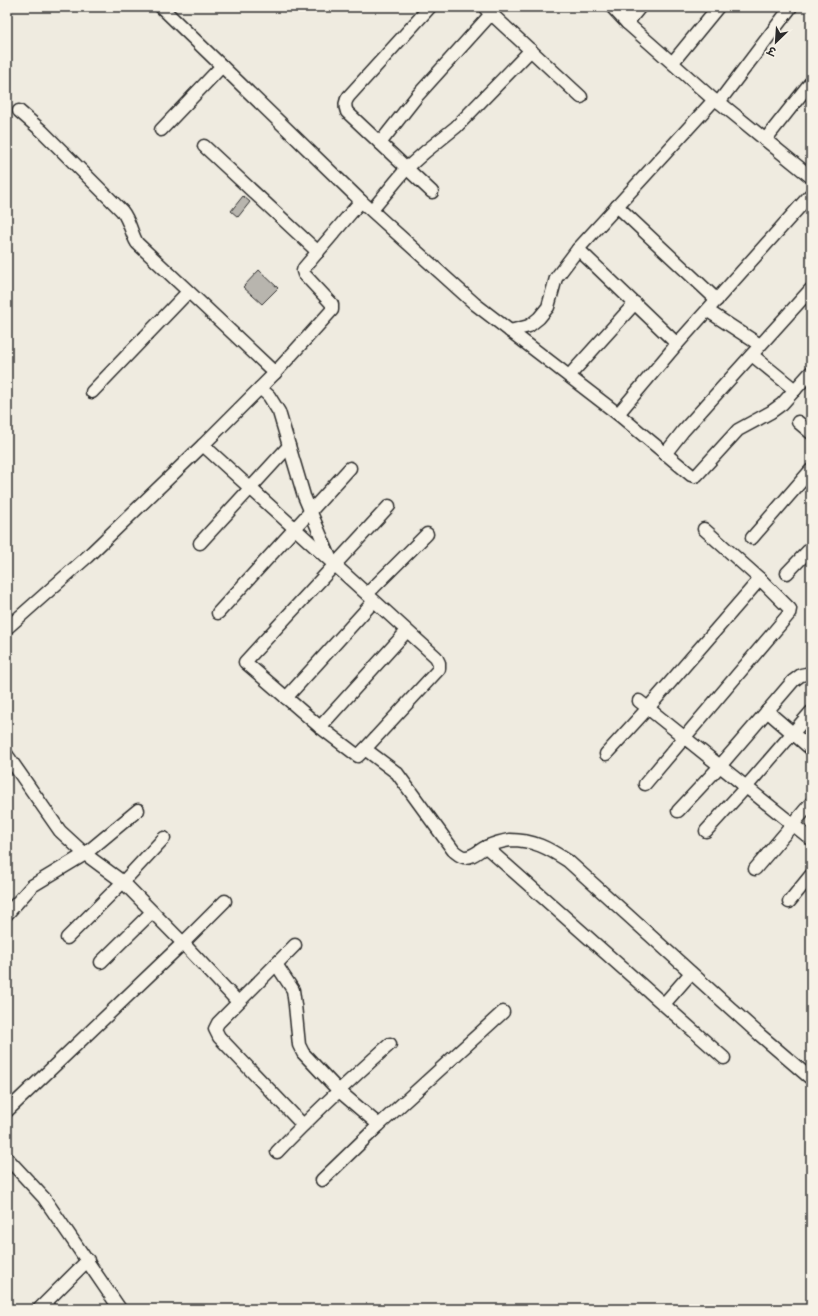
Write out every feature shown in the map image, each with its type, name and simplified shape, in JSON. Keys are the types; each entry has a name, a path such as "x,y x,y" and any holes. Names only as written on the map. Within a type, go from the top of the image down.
{"street":[{"path":"161,7 361,201 475,304 618,414 691,475 694,476 697,474 738,430 771,412 782,404 811,372"},
{"path":"430,7 349,96 346,100 345,107 347,112 432,192"},
{"path":"612,7 627,23 716,101 811,176"},
{"path":"627,23 640,7"},
{"path":"673,62 718,7"},
{"path":"510,331 529,326 539,318 548,307 556,278 578,249 716,101 791,7"},
{"path":"380,143 488,10 581,97"},
{"path":"372,210 407,168 456,127 531,50"},
{"path":"161,130 222,66"},
{"path":"765,140 811,82"},
{"path":"19,111 42,131 122,211 127,217 137,243 275,373"},
{"path":"204,146 318,252"},
{"path":"618,414 677,344 811,194"},
{"path":"7,628 87,557 203,445 275,373 332,310 332,304 304,274 303,271 361,201"},
{"path":"617,206 717,300"},
{"path":"578,249 677,344"},
{"path":"665,454 811,289"},
{"path":"92,392 188,292"},
{"path":"568,376 635,303"},
{"path":"708,311 760,345"},
{"path":"752,355 795,390"},
{"path":"260,388 269,396 279,412 304,496 333,564"},
{"path":"798,422 811,433"},
{"path":"203,445 294,529 333,564 407,630 436,657 439,663 439,669 358,756 320,727 245,662 333,564 389,506"},
{"path":"200,543 289,446"},
{"path":"218,613 350,468"},
{"path":"752,538 811,470"},
{"path":"645,784 789,614 790,609 788,606 704,529"},
{"path":"286,698 370,597 427,534"},
{"path":"787,573 811,548"},
{"path":"606,754 643,705 760,579"},
{"path":"320,727 407,630"},
{"path":"678,811 720,766 793,681 801,675 811,673"},
{"path":"643,705 811,839"},
{"path":"767,711 811,749"},
{"path":"706,831 811,712"},
{"path":"366,749 397,773 453,850 458,854 464,857 473,855 486,847 509,840 530,842 541,845 568,861 691,973 809,1077"},
{"path":"7,755 60,831 85,854 123,882 238,1002"},
{"path":"755,869 811,803"},
{"path":"7,914 32,886 85,854 138,810"},
{"path":"67,938 123,882 164,838"},
{"path":"486,847 724,1058"},
{"path":"789,902 811,875"},
{"path":"7,1111 225,902"},
{"path":"101,962 152,912"},
{"path":"295,945 218,1023 216,1029 219,1037 303,1125"},
{"path":"276,964 293,990 299,1045 303,1053 338,1090 380,1125"},
{"path":"664,1004 691,973"},
{"path":"322,1180 503,1012"},
{"path":"277,1152 338,1090 390,1044"},
{"path":"7,1158 44,1198 88,1260 120,1309"},
{"path":"39,1309 88,1260"}],"building":[{"path":"243,196 250,202 238,217 231,211"},
{"path":"259,270 278,288 262,304 243,287"}]}
